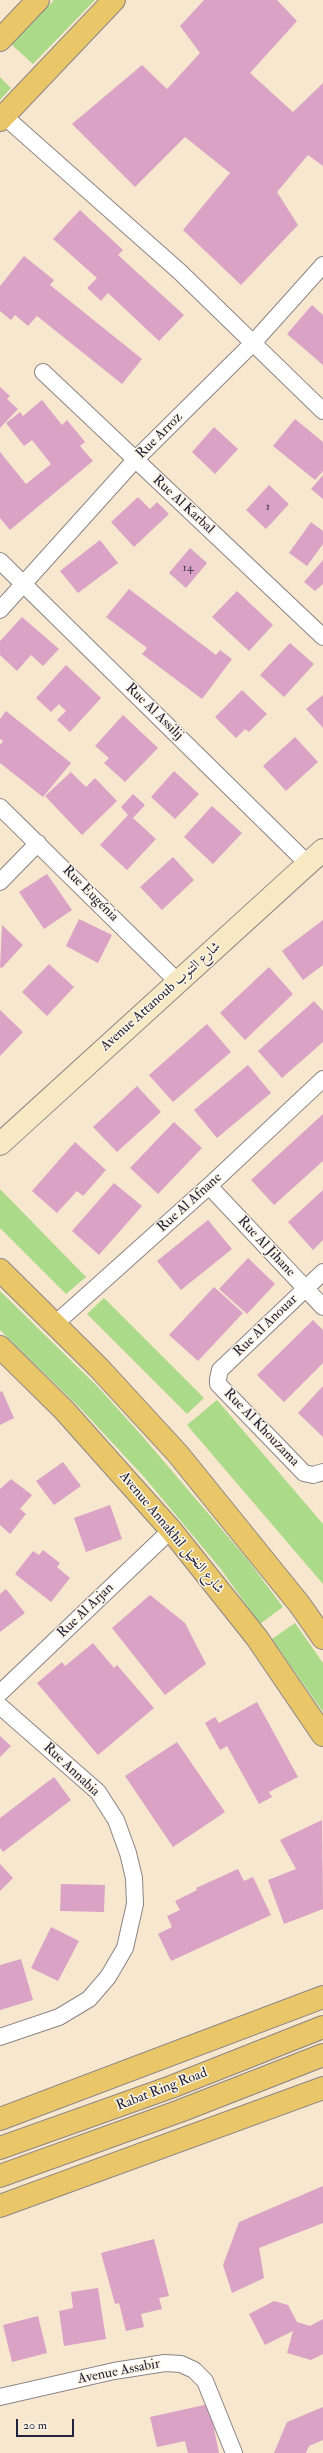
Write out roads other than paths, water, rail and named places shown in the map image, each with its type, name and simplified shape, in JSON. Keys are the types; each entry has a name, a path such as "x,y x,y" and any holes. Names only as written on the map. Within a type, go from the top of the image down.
{"main road":[{"path":"0,40 38,0"},
{"path":"2,118 114,0"},
{"path":"0,1270 55,1324 178,1454 300,1605 323,1638"},
{"name":"Avenue Annakhil شارع النخيل","path":"0,1347 64,1410 172,1530 257,1638 323,1735"},
{"path":"0,2119 323,1997"},
{"name":"Rabat Ring Road","path":"0,2148 171,2087 323,2027"},
{"name":"Rabat Ring Road","path":"0,2176 180,2111 323,2055"},
{"path":"0,2206 323,2088"}],"street":[{"path":"2,118 180,272 323,411"},
{"name":"Rue Arroz","path":"0,610 135,460 253,343 323,265"},
{"name":"Rue Al Karbal","path":"43,372 323,637"},
{"name":"Rue Al Assilij","path":"0,561 316,857"},
{"name":"Rue Eugénia","path":"0,807 178,982"},
{"path":"0,882 38,843"},
{"name":"Avenue Attanoub شارع التنوب","path":"0,1144 316,857"},
{"name":"Rue Al Afnane","path":"55,1324 210,1186 323,1079"},
{"name":"Rue Al Jihane","path":"210,1186 323,1307"},
{"name":"Rue Al Anouar","path":"218,1384 220,1370 323,1272"},
{"name":"Rue Al Khouzama","path":"218,1384 304,1473 313,1475 323,1472"},
{"name":"Rue Al Arjan","path":"0,1693 172,1530"},
{"name":"Rue Annabia","path":"0,1706 98,1792 116,1820 128,1853 134,1878 135,1904 125,1948 108,1977 88,1999 59,2017 0,2037"},
{"name":"Avenue Assabir","path":"0,2396 114,2371 165,2363 181,2364 194,2370 205,2381 234,2453"}]}
